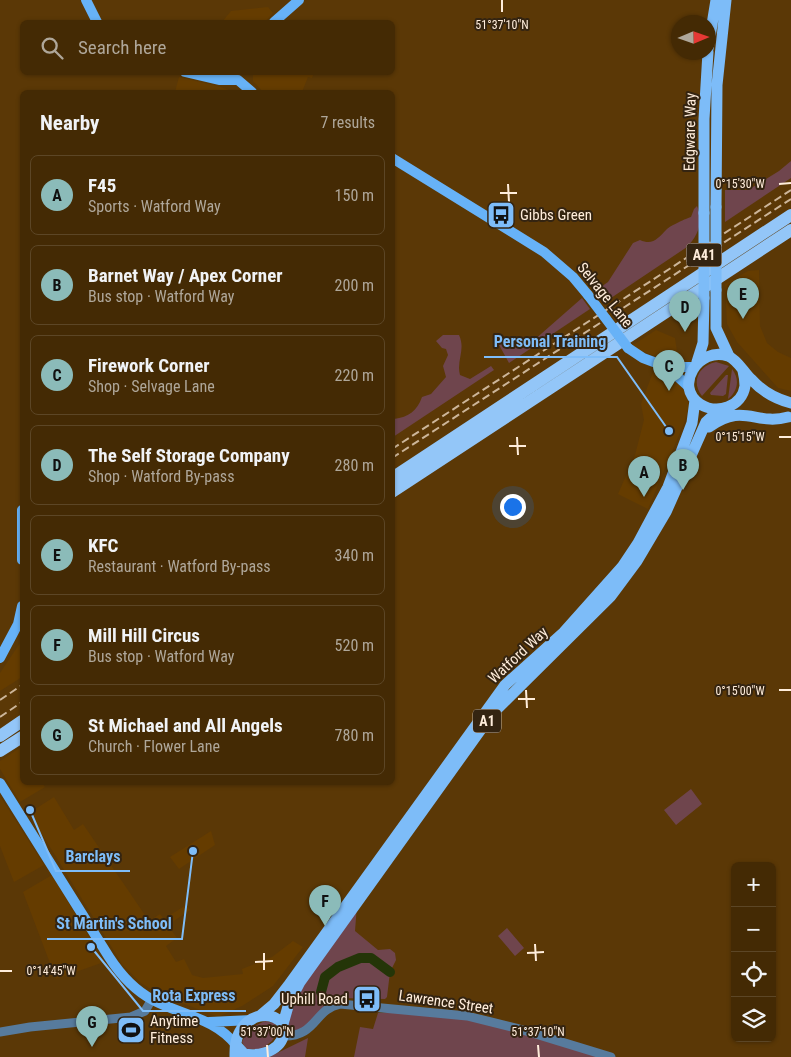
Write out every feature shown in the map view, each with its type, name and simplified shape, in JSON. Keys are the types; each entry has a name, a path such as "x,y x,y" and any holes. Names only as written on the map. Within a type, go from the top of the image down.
{"highway":[{"name":"Edgware Way","path":"714,15 716,0"},
{"name":"Edgware Way","path":"712,294 716,207 717,85 726,0"},
{"name":"Edgware Way","path":"707,60 704,119 704,213 712,294"},
{"path":"395,476 791,214"},
{"path":"395,490 791,230"},
{"name":"A41","path":"712,294 716,328 729,356"},
{"name":"A41","path":"696,364 703,342 712,294"},
{"path":"790,419 732,406 719,410 702,405 695,400 689,380 696,364 716,354 729,356 736,360 743,371 763,390 791,403"},
{"path":"732,406 740,397 745,385 743,371"},
{"name":"Watford Way","path":"256,1017 274,1004 288,986 505,685 564,632 622,567 638,543 668,487 692,423 695,400"},
{"name":"A1","path":"702,431 706,422 719,410"},
{"path":"702,431 719,420 734,415 790,419"},
{"name":"Watford Way","path":"283,1030 290,1003 300,982 492,714 611,596 637,561 666,512 702,431"},
{"path":"0,752 20,724"},
{"path":"234,1057 236,1044 239,1033 256,1017 276,1018 283,1030 275,1048 257,1056 244,1054 236,1044"}],"main road":[{"path":"86,0 96,20"},
{"path":"276,20 299,0"},
{"path":"198,75 219,80 240,76"},
{"path":"240,76 242,90"},
{"path":"240,76 250,90"},
{"name":"Selvage Lane","path":"395,160 538,248 574,277 628,348 643,358 667,367 690,387"},
{"name":"Selvage Lane","path":"667,367 696,364"},
{"path":"0,658 18,624 20,615"},
{"path":"0,783 116,969 152,999 208,1022 228,1034 236,1044"},
{"path":"208,1022 256,1017"}],"street":[{"path":"0,1032 130,1017 145,1012 152,999"},
{"name":"Lawrence Street","path":"283,1030 300,1035 329,1008 340,1004 467,1016 516,1028 611,1057"}],"shaded area":[{"path":"268,7 273,13 267,20 224,20 231,11"},
{"path":"253,75 313,75 312,78 308,77 303,90 261,90 253,81"},
{"path":"179,77 229,90 176,90"},
{"path":"791,161 791,178 725,222 725,190 748,190 779,171"},
{"path":"697,206 700,217 699,228 687,247 605,302 595,291 608,282 633,243 640,240 652,242 669,228 691,217"},
{"path":"759,270 760,326 767,343 778,352 791,358 791,391 778,388 737,342 727,324 725,284 748,271"},
{"path":"582,298 590,309 509,363 498,343 503,337 526,337 533,341"},
{"path":"656,330 675,338 678,358 668,359 652,355 637,349 633,345"},
{"path":"443,335 459,335 462,346 459,365 460,375 470,379 491,366 494,370 395,436 395,419 404,417 412,412 418,406 422,397 431,394 446,377 443,366 448,355 446,349 442,348 436,341"},
{"path":"716,362 729,366 702,396 697,385 698,374 705,366"},
{"path":"732,369 735,373 737,385 728,399"},
{"path":"653,372 667,374 678,383 683,388 689,405 684,423 648,509 618,494 635,455 644,420 641,404"},
{"path":"728,375 726,394 723,396 711,395 710,393"},
{"path":"20,643 20,678 0,691 0,673"},
{"path":"20,748 20,785 44,785 45,787 20,802 0,769 0,761"},
{"path":"691,789 702,804 676,825 664,810"},
{"path":"0,796 44,865 14,882 0,846"},
{"path":"54,797 74,830 83,824 149,921 160,914 164,919 186,905 190,910 168,925 177,938 166,946 176,962 184,959 192,975 203,978 243,974 242,969 272,957 293,941 303,947 273,986 242,1006 218,1017 159,994 141,983 122,964 29,813"},
{"path":"211,831 215,845 179,869 170,857"},
{"path":"52,875 104,962 56,979 23,892"},
{"path":"357,905 355,931 378,950 390,949 395,953 396,960 390,972 387,997 385,999 340,998 313,1023 283,1036 289,1003"},
{"path":"507,928 524,948 515,956 498,936"},
{"path":"435,1012 467,1016 611,1057 354,1057 360,1027 373,1029 378,1013"},
{"path":"265,1021 274,1023 278,1030 272,1041 262,1049 246,1049 242,1042 248,1029"},
{"path":"308,1038 305,1057 269,1057"}],"waterway":[{"path":"321,992 325,977 338,967 360,958 371,958 390,972"}],"railway":[{"path":"395,447 791,190"},
{"path":"395,456 791,199"},
{"path":"0,700 20,686"},
{"path":"0,717 20,703"}],"place":[{"name":"Gibbs Green","path":"501,215"},
{"name":"KFC","path":"743,319"},
{"name":"The Self Storage Company","path":"685,332"},
{"name":"Firework Corner","path":"669,391"},
{"name":"Personal Training","path":"669,431"},
{"name":"Barnet Way / Apex Corner","path":"683,490"},
{"name":"F45","path":"644,497"},
{"name":"Barclays","path":"30,810"},
{"name":"St Martin's School","path":"193,851"},
{"name":"Mill Hill Circus","path":"325,926"},
{"name":"Rota Express","path":"91,947"},
{"name":"Uphill Road","path":"367,999"},
{"name":"Anytime Fitness","path":"131,1030"},
{"name":"St Michael and All Angels","path":"92,1047"}]}
